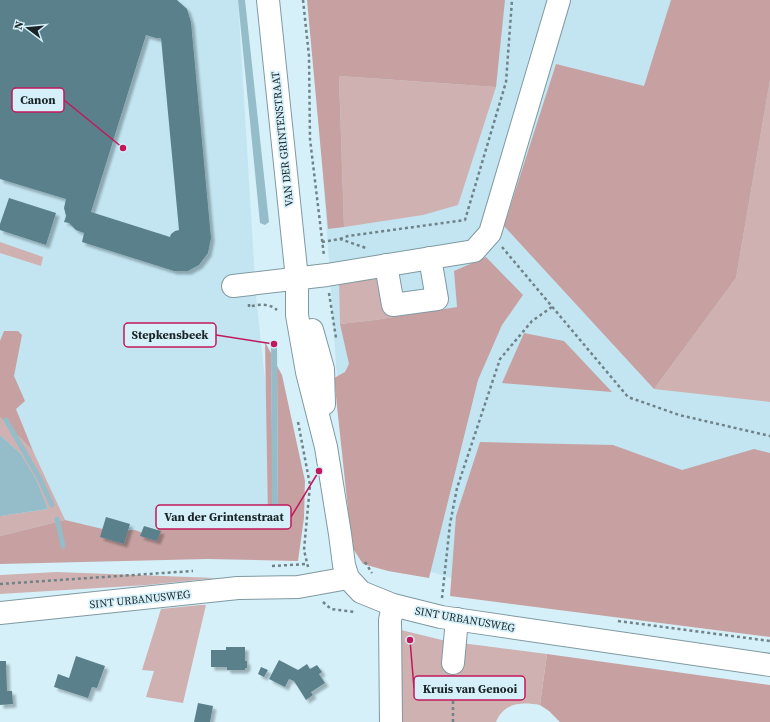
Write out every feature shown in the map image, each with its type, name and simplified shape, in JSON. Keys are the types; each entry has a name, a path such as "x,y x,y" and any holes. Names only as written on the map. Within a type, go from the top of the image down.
{"street":[{"name":"VAN DER GRINTENSTRAAT","path":"268,0 297,279 323,369 326,447 344,565 348,578"},
{"path":"241,285 327,275 474,251 490,233 560,0"},
{"path":"386,265 393,305 437,299 430,258"},
{"name":"SINT URBANUSWEG","path":"0,613 238,588 298,587 348,578 361,592 393,605 449,618 770,665"},
{"path":"391,722 390,620 393,605"},
{"path":"449,618 453,663"}],"path":[{"path":"304,0 308,56 310,139 322,242 337,345"},
{"path":"322,242 340,240 348,236 465,220 506,82 512,0"},
{"path":"490,233 628,397 679,415 770,436"},
{"path":"340,240 367,248"},
{"path":"241,285 249,307 255,305 266,305 275,307 281,314"},
{"path":"449,618 450,524 457,488 500,359 532,321 552,307"},
{"path":"268,566 307,564 304,550 309,508"},
{"path":"364,561 374,576"},
{"path":"0,584 197,571"},
{"path":"453,663 453,722"}],"shaded area":[{"path":"0,0 238,0 256,296 279,509 0,561"},
{"path":"238,0 245,0 269,222 265,225 260,223"},
{"path":"307,0 505,0 496,87 339,76 344,227 328,229"},
{"path":"311,0 770,0 770,625 461,581 372,554 342,451"},
{"path":"671,0 770,0 770,80 736,278 654,389 504,226 556,64 644,86"},
{"path":"339,76 496,87 458,205 423,215 344,227"},
{"path":"770,80 770,402 654,389 736,278"},
{"path":"0,242 43,257 41,266 0,253"},
{"path":"486,257 523,295 502,325 478,380 429,578 388,571 363,564 352,547 334,378 345,372 349,364 340,324 457,307 454,271"},
{"path":"377,277 381,288 396,311 406,315 340,324 339,281"},
{"path":"4,331 18,331 22,335 14,376 25,401 16,409 33,451 0,417 0,341"},
{"path":"524,333 564,341 612,392 502,383"},
{"path":"265,342 271,353 273,515 278,515 277,366 282,375 305,481 304,518 298,561 207,559 0,564 0,536 65,520 111,531 135,530 155,538 158,528 268,517"},
{"path":"277,344 278,515 276,517 272,515 271,345"},
{"path":"0,417 33,451 65,520 0,536 0,516 48,509 36,479 21,454 0,435"},
{"path":"0,435 21,454 36,479 48,509 0,516"},
{"path":"480,442 613,445 682,470 754,449 770,453 770,637 450,596 456,516"},
{"path":"57,572 216,578 147,585 0,594 0,575"},
{"path":"206,605 183,703 146,697 154,671 142,670 161,609"},
{"path":"401,630 446,641 547,654 540,705 514,705 504,710 499,715 496,722 396,722"},
{"path":"547,654 770,685 770,722 560,722 549,711 540,705"}],"building":[{"path":"0,0 177,0 187,9 191,22 211,238 208,253 199,265 188,271 174,271 82,242 84,233 76,230 69,223 64,222 66,216 64,208 66,199 0,179","holes":["146,35 161,38 179,230 171,234 170,237 91,212"]},
{"path":"9,198 56,213 46,245 0,230 0,224"},
{"path":"106,517 130,524 124,544 100,537"},
{"path":"144,526 161,531 157,541 140,536"},
{"path":"226,647 245,647 245,661 247,661 247,668 245,668 245,670 227,670 227,667 211,667 211,650 226,650"},
{"path":"76,656 105,666 97,688 92,687 88,698 54,687 58,674 69,678"},
{"path":"279,660 298,670 307,664 310,669 317,665 322,672 319,674 325,683 311,692 313,695 306,700 294,681 289,679 285,687 269,679"},
{"path":"0,661 6,661 7,691 12,691 13,704 0,705"},
{"path":"261,667 268,670 264,677 258,674"},
{"path":"198,703 213,706 210,722 194,722"}],"waterway":[{"path":"6,420 40,479 52,505"},
{"path":"57,519 63,546"}],"place":[{"name":"Canon","path":"123,148"},
{"name":"Stepkensbeek","path":"274,344"},
{"name":"Van der Grintenstraat","path":"319,471"},
{"name":"Kruis van Genooi","path":"410,640"}]}
